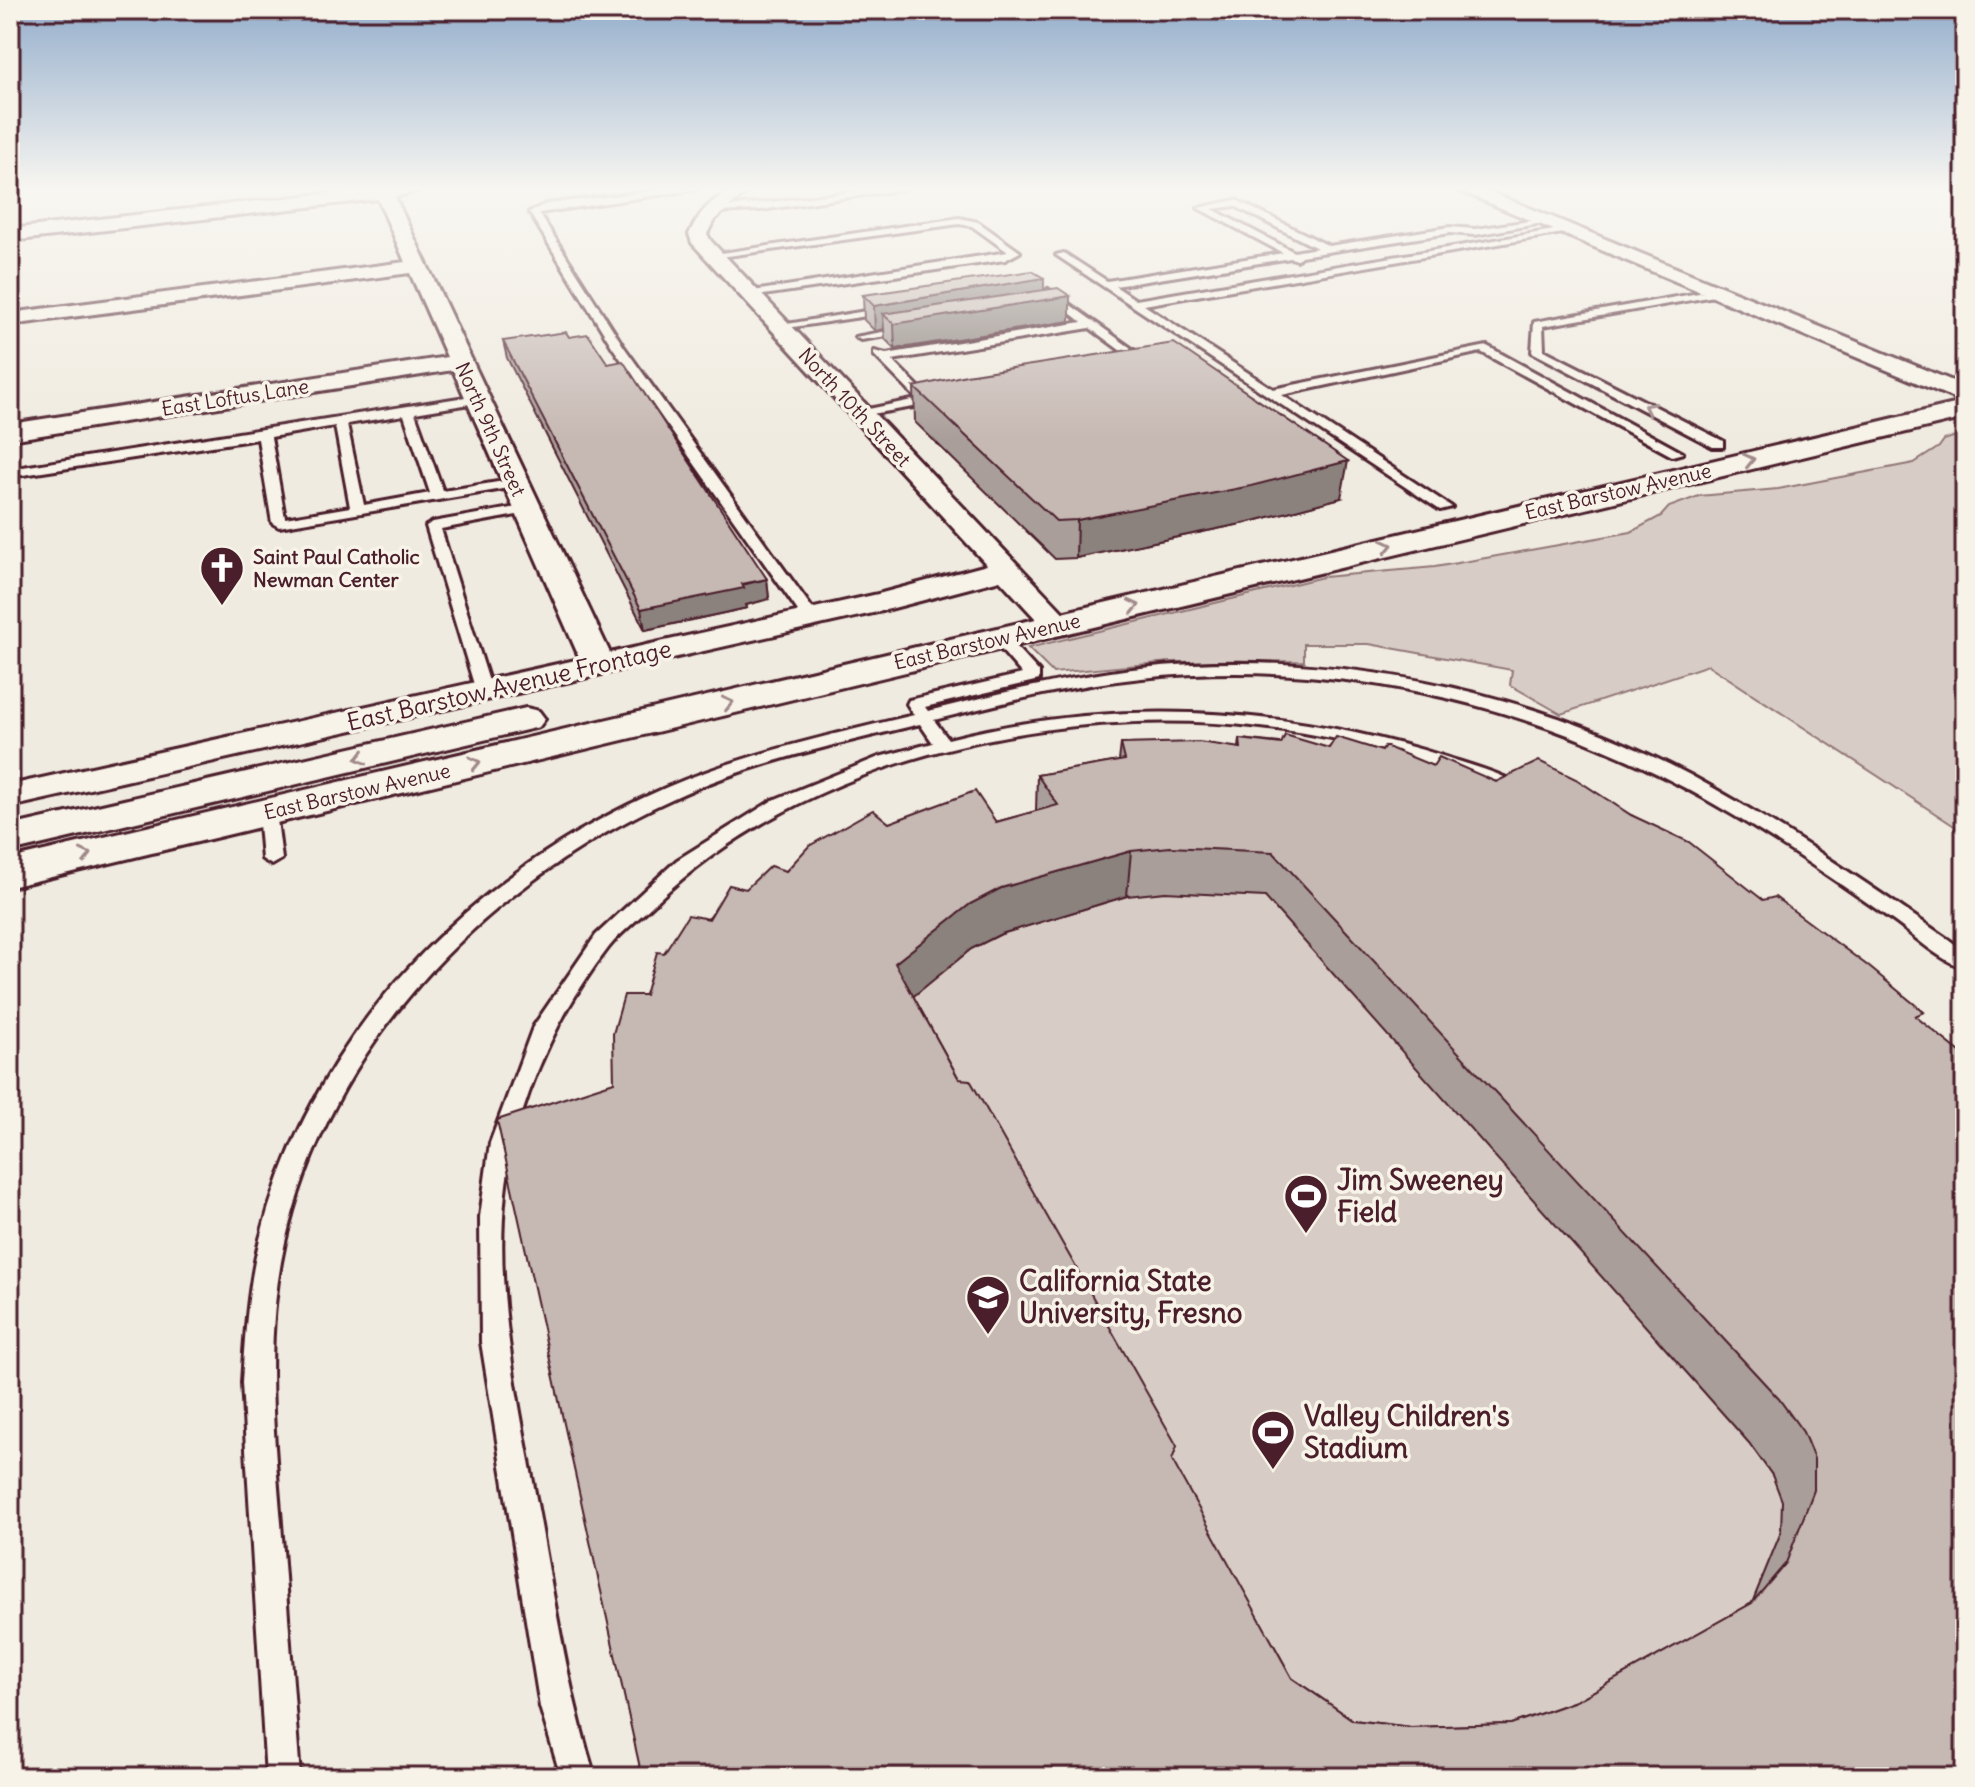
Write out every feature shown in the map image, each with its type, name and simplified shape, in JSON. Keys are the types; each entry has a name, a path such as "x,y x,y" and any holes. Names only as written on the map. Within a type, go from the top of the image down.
{"main road":[{"path":"1666,272 1963,392"},
{"path":"1689,272 1963,392"},
{"name":"East Barstow Avenue","path":"10,873 999,638 1048,613 1445,507 1677,453 1963,392"},
{"name":"East Barstow Avenue","path":"10,839 1048,613 1963,392"}],"street":[{"path":"10,319 368,272"},
{"name":"North 9th Street","path":"420,272 599,665"},
{"name":"North 10th Street","path":"730,272 1048,613"},
{"name":"East Loftus Lane","path":"10,432 461,362"},
{"name":"East Barstow Avenue Frontage","path":"10,796 811,618 1006,569"}],"lane":[{"path":"572,272 619,348 811,618"},
{"path":"750,294 899,272"},
{"path":"1088,272 1445,507"},
{"path":"1106,284 1181,272"},
{"path":"1134,303 1324,272"},
{"path":"1032,289 1049,292 1134,355 1135,366 1120,368"},
{"path":"1716,293 1538,324 1538,352 1718,444"},
{"path":"1051,307 1066,305"},
{"path":"780,326 900,308"},
{"path":"841,317 926,401"},
{"path":"883,358 1092,324"},
{"path":"861,337 924,327"},
{"path":"1272,393 1483,348 1677,453"},
{"path":"860,412 956,396"},
{"path":"10,473 478,399"},
{"path":"408,410 438,496"},
{"path":"340,421 358,510"},
{"path":"264,434 279,523 516,483"},
{"path":"484,691 433,526 528,509"},
{"path":"942,744 915,704 1033,676 999,638"},
{"path":"283,1777 256,1383 260,1322 276,1226 322,1104 353,1049 391,998 484,906 533,866 592,831 672,791 727,772 923,718 1074,683 1207,668 1357,675 1435,690 1571,728 1685,778 1793,842 1965,961"},
{"path":"578,1777 557,1707 495,1342 492,1289 496,1188 501,1146 518,1087 548,1022 579,969 620,920 665,879 742,824 797,796 879,763 942,744 1062,722 1114,718 1225,718 1276,724 1389,748 1471,772 1536,799"},
{"path":"267,812 272,859"}],"shaded area":[{"path":"1965,433 1965,833 1708,665 1561,714 1510,685 1512,670 1369,644 1304,644 1304,661 1170,662 1053,673 1028,648 1323,577 1435,567 1631,532 1661,516 1669,507 1699,496 1778,489 1914,463 1939,447 1944,440"},
{"name":"Valley Children's Stadium","path":"1327,781 1965,1777 650,1777 625,1080"}],"building":[{"path":"1022,272 1034,272 1044,278 874,306 863,295"},
{"path":"1058,288 1070,296 894,324 883,314"},
{"path":"566,332 569,337 588,334 608,364 623,361 767,579 742,584 744,588 641,609 503,341"},
{"path":"1174,343 1348,461 1251,486 1077,520 1056,521 914,387 966,375"},
{"name":"Valley Children's Stadium","path":"1285,735 1329,748 1336,737 1382,751 1385,746 1433,766 1439,757 1496,782 1539,761 1576,779 1631,815 1689,842 1763,900 1775,897 1924,1012 1915,1016 1965,1056 1965,1777 642,1777 497,1120 614,1082 613,1034 624,995 645,995 657,952 664,953 688,915 709,919 729,885 746,889 770,866 786,871 809,846 873,810 889,823 975,791 996,822 1058,805 1037,775 1125,760 1121,744 1199,742 1241,748 1240,739 1281,744","holes":["1170,847 1273,852 1779,1399 1803,1432 1814,1459 1814,1490 1786,1563 1752,1603 1576,1701 1511,1724 1411,1727 1353,1720 1292,1678 1172,1460 1177,1446 970,1080 959,1079 895,963 970,904 1001,888 1131,851"]}],"place":[{"name":"Saint Paul Catholic Newman Center","path":"222,607"},
{"name":"Jim Sweeney Field","path":"1306,1235"},
{"name":"California State University, Fresno","path":"988,1336"},
{"name":"Valley Children's Stadium","path":"1273,1471"}]}
